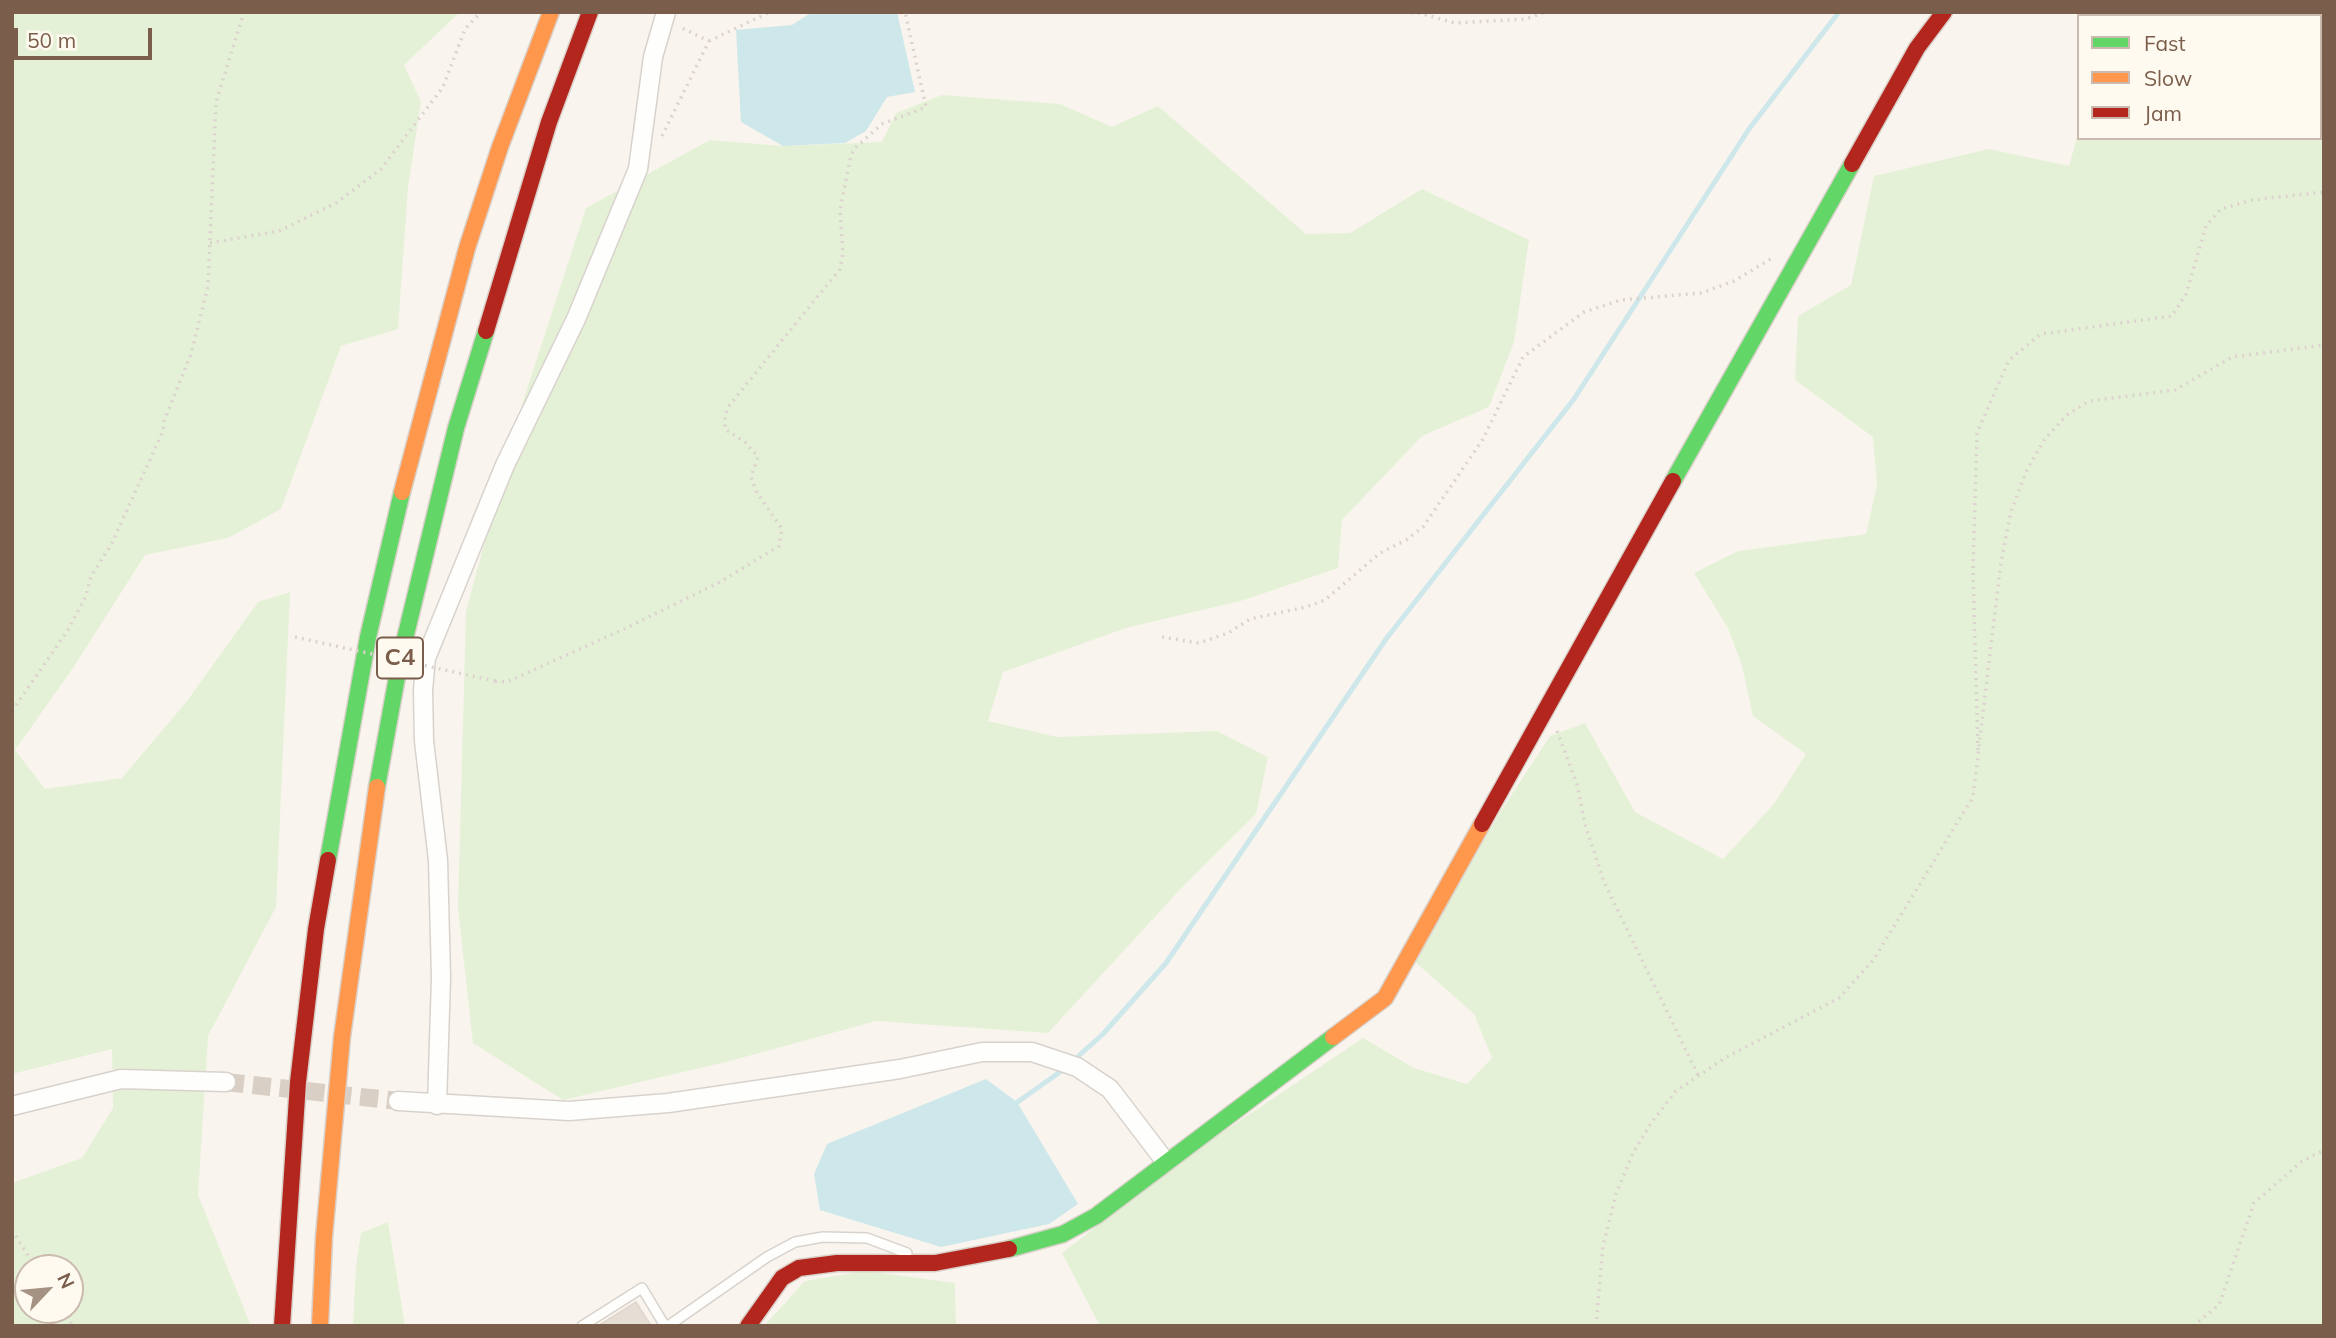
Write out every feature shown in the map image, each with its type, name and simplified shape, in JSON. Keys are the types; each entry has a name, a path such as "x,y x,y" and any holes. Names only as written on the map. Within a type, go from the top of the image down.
{"main road":[{"name":"C4","path":"282,1326 298,1082 316,929 368,637 417,427 467,248 500,147 551,12"},
{"name":"C4","path":"320,1326 324,1237 342,1037 369,833 401,655 456,428 549,122 590,12"},
{"path":"748,1326 782,1278 799,1268 837,1263 935,1263 983,1256 1063,1234 1096,1216 1165,1161 1385,998 1482,829 1548,702 1801,252 1917,48 1944,12"}],"street":[{"path":"437,1105 441,978 438,860 424,741 423,690 426,658 505,465 576,318 638,169 653,57 666,12"},
{"path":"398,1101 569,1111 668,1104 900,1069 982,1052 1032,1052 1077,1067 1110,1088 1165,1161"},
{"path":"12,1106 121,1079 226,1082"}],"lane":[{"path":"582,1326 642,1288 667,1326 767,1257 795,1242 823,1237 867,1238 935,1263"}],"path":[{"path":"12,711 68,630 163,431 164,421 191,355 208,286 216,102 244,12"},
{"path":"209,243 279,231 336,203 381,169 443,87 465,29 481,12"},
{"path":"657,145 709,41 770,12"},
{"path":"295,637 507,682 719,582 779,546 782,529 756,491 751,477 758,457 746,442 725,429 728,407 840,269 843,253 840,210 851,155 855,148 875,129 920,110 926,104 905,12"},
{"path":"1397,12 1419,13 1455,23 1527,19 1545,12"},
{"path":"682,27 709,41"},
{"path":"1979,762 1973,570 1977,433 2009,360 2040,334 2172,316 2186,294 2206,226 2221,209 2252,200 2285,199 2324,192"},
{"path":"1162,637 1199,643 1228,634 1250,620 1325,600 1380,553 1406,540 1423,527 1483,439 1523,358 1584,312 1621,300 1701,293 1734,281 1787,249 1801,252"},
{"path":"1596,1326 1603,1246 1616,1194 1633,1153 1651,1123 1676,1091 1725,1058 1839,998 1874,959 1973,797 2001,562 2011,511 2027,470 2044,440 2067,415 2089,401 2175,390 2232,357 2324,345"},
{"path":"1548,702 1560,744 1577,784 1604,882 1699,1076"},
{"path":"2193,1326 2218,1305 2255,1203 2301,1162 2324,1150"},
{"path":"12,1230 27,1254"}],"green space":[{"path":"12,12 460,12 404,65 421,102 408,188 398,329 341,346 281,509 228,538 145,555 73,668 15,750 45,789 122,778 187,701 258,602 290,592 276,907 208,1036 198,1195 251,1326 12,1326 12,1183 82,1158 113,1108 112,1049 12,1074"},
{"path":"2324,12 2324,1326 1100,1326 1062,1253 1193,1152 1363,1038 1414,1068 1467,1084 1492,1058 1474,1014 1414,961 1501,811 1550,736 1585,723 1635,812 1723,859 1774,804 1806,754 1753,716 1742,666 1728,628 1694,573 1738,551 1866,534 1877,485 1873,437 1795,380 1798,316 1851,285 1874,176 1989,149 2069,166 2077,137 2077,140 2322,140 2322,14 2114,14"},
{"path":"942,95 1060,104 1112,127 1158,106 1306,234 1350,233 1422,189 1529,240 1514,342 1489,407 1422,436 1342,520 1338,568 1244,600 1126,628 1003,672 988,721 1057,737 1217,731 1268,757 1256,814 1187,882 1048,1033 876,1021 730,1061 563,1100 473,1043 458,908 466,612 517,420 586,208 710,140 783,146 882,142 896,113"},
{"path":"388,1222 405,1326 353,1326 356,1266 361,1233"},
{"path":"866,1271 955,1283 956,1326 764,1326 805,1281"}],"water":[{"path":"812,12 897,12 915,92 887,97 866,131 845,143 783,146 741,122 736,30 792,25"},
{"path":"986,1079 1017,1102 1078,1204 1049,1224 941,1247 820,1210 814,1174 827,1144"}],"building":[{"path":"636,1302 651,1326 598,1326"}],"waterway":[{"path":"1074,1060 1103,1034 1166,963 1386,639 1574,399 1749,129 1839,12"},
{"path":"1012,1106 1067,1067"}],"tunnel":[{"path":"226,1082 398,1101"}],"traffic: fast":[{"path":"1673,481 1852,164"},
{"path":"377,787 401,655 456,428 486,331"},
{"path":"328,860 368,637 402,492"},
{"path":"1009,1249 1063,1234 1096,1216 1333,1037"}],"traffic: slow":[{"path":"402,492 467,248 500,147 551,12"},
{"path":"320,1326 324,1237 342,1037 377,787"},
{"path":"1333,1037 1385,998 1482,824"}],"traffic: jam":[{"path":"486,331 549,122 590,12"},
{"path":"1852,164 1917,48 1944,12"},
{"path":"1482,824 1673,481"},
{"path":"282,1326 298,1082 316,929 328,860"},
{"path":"748,1326 782,1278 799,1268 837,1263 935,1263 1009,1249"}]}
